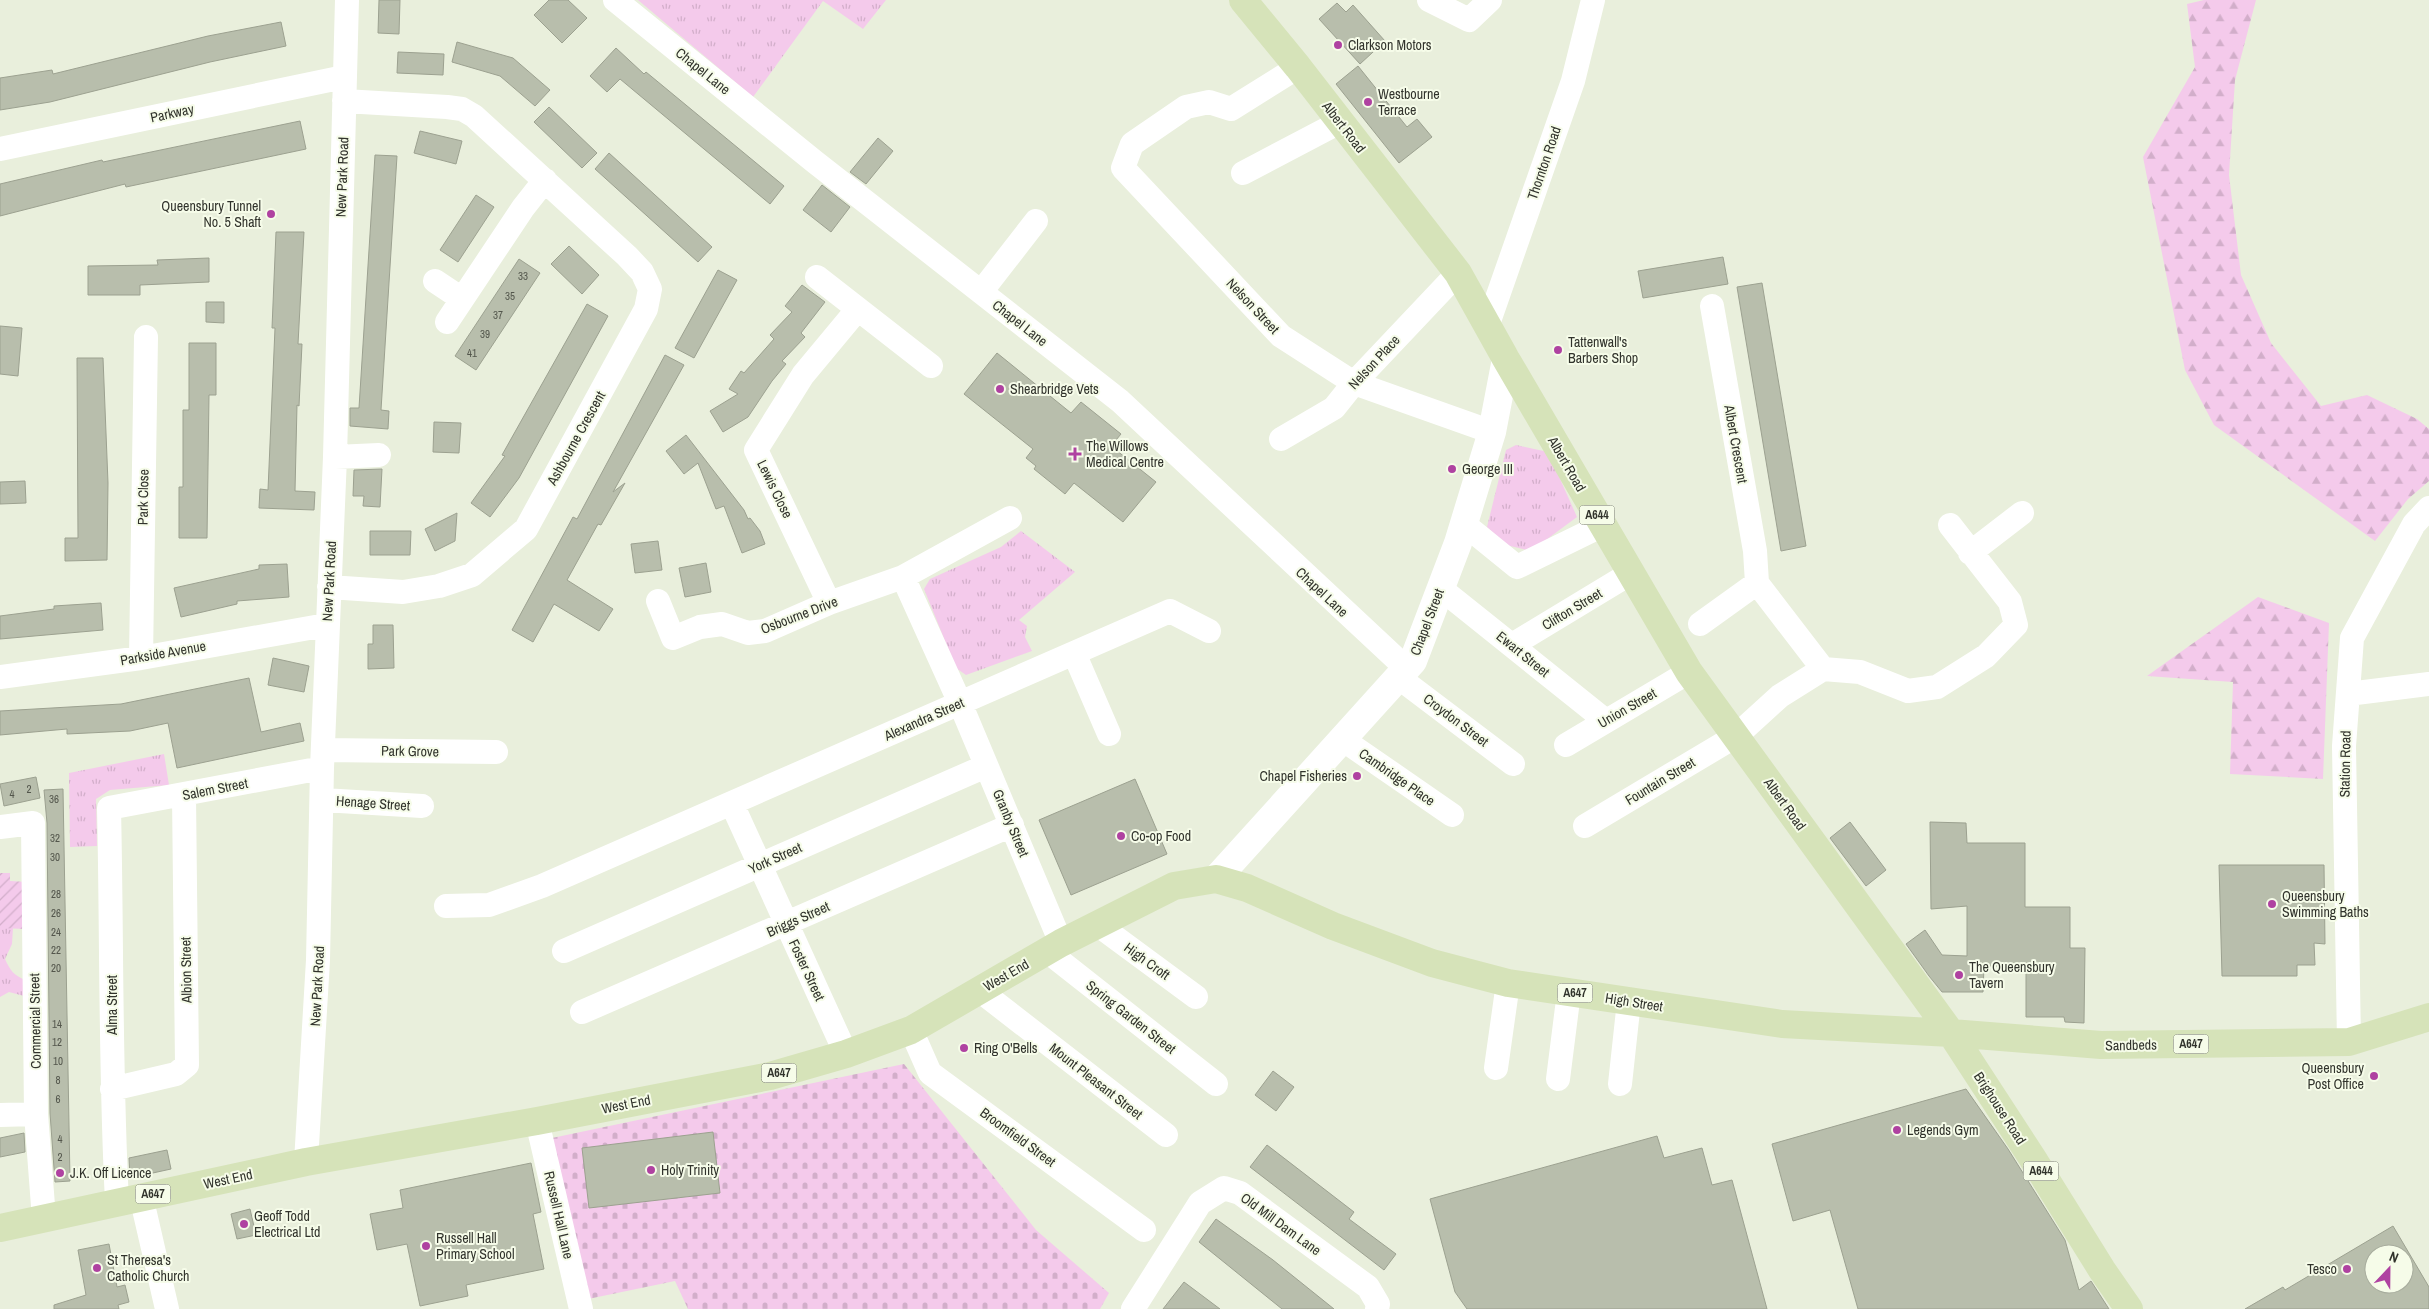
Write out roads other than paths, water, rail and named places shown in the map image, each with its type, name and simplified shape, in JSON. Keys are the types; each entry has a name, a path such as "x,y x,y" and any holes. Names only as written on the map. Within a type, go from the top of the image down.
{"main road":[{"name":"Albert Road","path":"1243,0 1298,67 1458,273 1506,359 1689,672 1950,1033"},
{"name":"High Street","path":"1216,879 1246,888 1333,926 1432,962 1508,983 1782,1024 1950,1033"},
{"name":"West End","path":"0,1228 306,1162 537,1121 770,1076 846,1054 911,1030 1054,947 1174,886 1216,879"},
{"name":"Sandbeds","path":"1950,1033 2101,1045 2349,1042 2429,1017"},
{"name":"Brighouse Road","path":"1950,1033 2033,1159 2102,1270 2130,1309"}],"street":[{"name":"New Park Road","path":"306,1162 318,960 326,625 335,457 347,0"},
{"name":"Chapel Lane","path":"615,0 1120,401 1372,639 1402,673"},
{"path":"1429,0 1470,28 1490,0"},
{"name":"Thornton Road","path":"1488,324 1573,81 1593,0"},
{"name":"Nelson Street","path":"1298,67 1231,109 1209,102 1186,107 1132,144 1123,168 1281,336 1354,382 1492,432"},
{"name":"Parkway","path":"0,149 344,77"},
{"name":"Ashbourne Crescent","path":"329,587 403,592 439,586 472,575 504,550 526,529 646,309 650,289 642,272 474,116 462,109 344,100"},
{"path":"1243,173 1340,122"},
{"path":"447,322 523,208 545,180"},
{"path":"981,292 1036,220"},
{"name":"Nelson Place","path":"1281,439 1334,408 1354,382 1458,273"},
{"path":"817,277 931,366"},
{"path":"435,281 462,299"},
{"name":"Albert Crescent","path":"1712,306 1755,551 1757,582"},
{"name":"Lewis Close","path":"830,603 756,450 804,374 857,310"},
{"name":"Park Close","path":"141,658 146,337"},
{"name":"Chapel Street","path":"1216,879 1413,661 1464,524 1492,432 1506,359"},
{"path":"335,457 379,454"},
{"name":"Station Road","path":"2349,1042 2344,776 2352,638 2414,524 2429,508"},
{"path":"1970,553 2022,513"},
{"name":"Osbourne Drive","path":"658,601 674,638 700,627 722,624 748,633 765,631 830,603 903,577 1010,518"},
{"path":"1464,524 1517,567 1603,525"},
{"path":"1700,624 1757,582 1823,669 1860,672 1908,691 1937,687 1986,656 2016,625 2010,602 1950,525"},
{"name":"Clifton Street","path":"1512,645 1631,573"},
{"path":"903,577 960,703"},
{"name":"Ewart Street","path":"1440,588 1606,720"},
{"name":"Alexandra Street","path":"446,906 489,905 542,886 1170,610 1209,631"},
{"name":"Parkside Avenue","path":"0,677 141,658 326,625"},
{"path":"1074,653 1109,734"},
{"name":"Fountain Street","path":"1584,826 1736,736 1780,696 1823,669"},
{"name":"Union Street","path":"1566,745 1689,672"},
{"name":"Croydon Street","path":"1402,673 1513,764"},
{"path":"2348,694 2429,684"},
{"name":"Granby Street","path":"960,703 1012,826 1054,947"},
{"name":"Cambridge Place","path":"1342,739 1452,815"},
{"name":"Park Grove","path":"323,759 496,752"},
{"name":"Salem Street","path":"109,808 184,795 323,759"},
{"name":"York Street","path":"564,951 986,766"},
{"name":"Albion Street","path":"112,1089 176,1074 187,1065 184,795"},
{"name":"Henage Street","path":"323,800 422,806"},
{"name":"Foster Street","path":"732,804 846,1054"},
{"name":"Alma Street","path":"109,808 112,948 112,1089 129,1199 167,1309"},
{"name":"Commercial Street","path":"0,828 33,823 36,1114 44,1219"},
{"name":"Briggs Street","path":"582,1012 1012,826"},
{"name":"High Croft","path":"1098,924 1196,997"},
{"name":"Spring Garden Street","path":"1054,947 1216,1084"},
{"path":"1496,1068 1508,983"},
{"name":"Mount Pleasant Street","path":"979,990 1166,1135"},
{"path":"1558,1079 1569,992"},
{"path":"1620,1084 1629,1001"},
{"name":"Broomfield Street","path":"911,1030 930,1073 1144,1230"},
{"path":"0,1115 36,1114"},
{"name":"Russell Hall Lane","path":"537,1121 582,1309"},
{"name":"Old Mill Dam Lane","path":"1133,1309 1200,1203 1224,1188 1240,1192 1368,1287 1378,1304 1377,1309"}],"place":[{"name":"Clarkson Motors","path":"1338,45"},
{"name":"Westbourne Terrace","path":"1368,102"},
{"name":"Queensbury Tunnel No. 5 Shaft","path":"271,214"},
{"name":"Tattenwall's Barbers Shop","path":"1558,350"},
{"name":"Shearbridge Vets","path":"1000,389"},
{"name":"The Willows Medical Centre","path":"1075,454"},
{"name":"George III","path":"1452,469"},
{"name":"Chapel Fisheries","path":"1357,776"},
{"name":"Co-op Food","path":"1121,836"},
{"name":"Queensbury Swimming Baths","path":"2272,904"},
{"name":"The Queensbury Tavern","path":"1959,975"},
{"name":"Ring O'Bells","path":"964,1048"},
{"name":"Queensbury Post Office","path":"2374,1076"},
{"name":"Legends Gym","path":"1897,1130"},
{"name":"Holy Trinity","path":"651,1170"},
{"name":"J.K. Off Licence","path":"60,1173"},
{"name":"Geoff Todd Electrical Ltd","path":"244,1224"},
{"name":"Russell Hall Primary School","path":"426,1246"},
{"name":"St Theresa's Catholic Church","path":"97,1268"},
{"name":"Tesco","path":"2347,1269"}]}
